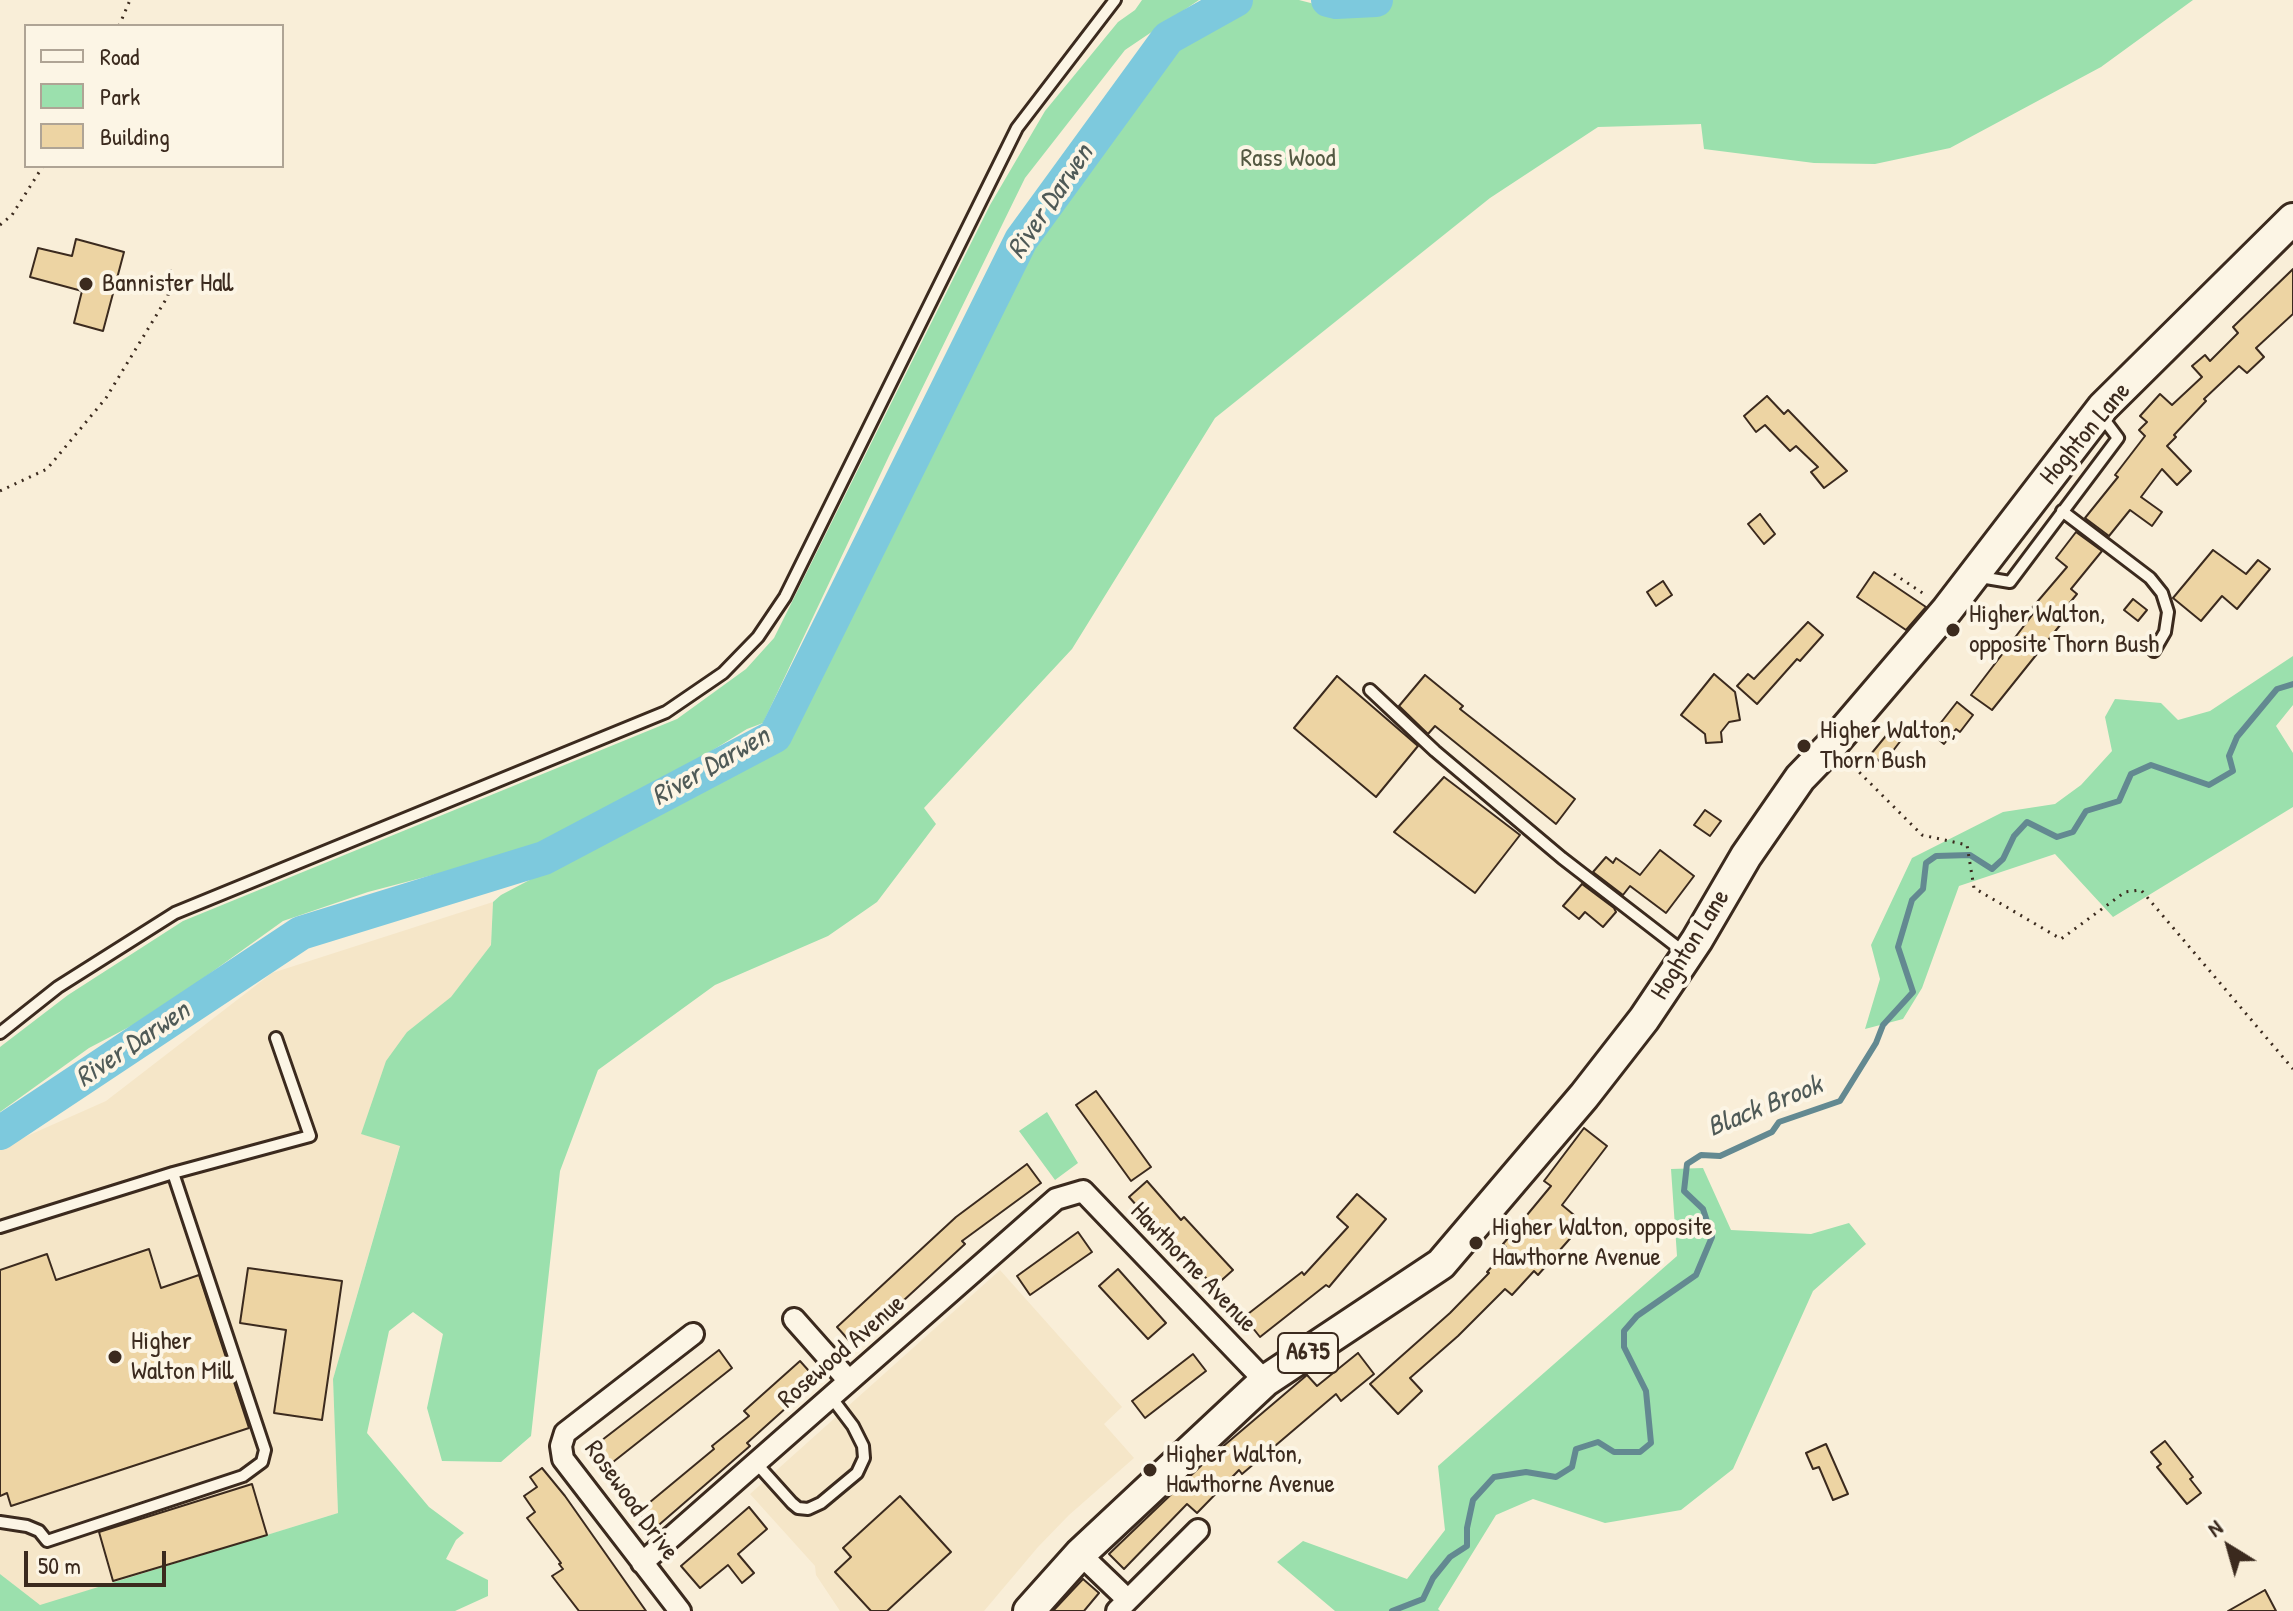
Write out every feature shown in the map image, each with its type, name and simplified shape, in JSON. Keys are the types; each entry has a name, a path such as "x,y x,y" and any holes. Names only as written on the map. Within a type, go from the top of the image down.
{"main road":[{"name":"Hoghton Lane","path":"1029,1611 1080,1554 1265,1381 1441,1264 1584,1096 1644,1019 1687,955 1746,856 1800,778 1947,610 2099,412 2293,219"}],"street":[{"name":"Hawthorne Avenue","path":"1083,1191 1265,1381"},
{"name":"Rosewood Avenue","path":"642,1563 1056,1199 1083,1191"},
{"path":"794,1319 849,1381"},
{"name":"Rosewood Drive","path":"680,1611 563,1459 561,1446 565,1433 693,1334"},
{"path":"1080,1554 1123,1605 1198,1530"}],"lane":[{"path":"0,1033 58,987 175,913 666,712 723,673 758,637 785,597 1017,128 1115,0"},
{"path":"1973,576 2010,582 2118,438 2099,412"},
{"path":"2062,511 2150,578 2162,593 2168,612 2165,632 2154,651"},
{"path":"1370,690 1435,751 1562,858 1687,955"},
{"path":"0,1227 173,1173 310,1136 276,1038"},
{"path":"0,1522 27,1526 39,1531 47,1541 243,1476 262,1462 264,1440 173,1173"},
{"path":"756,1463 798,1508 808,1509 821,1503 857,1473 864,1458 863,1446 853,1426 831,1397"}],"path":[{"path":"120,24 130,0"},
{"path":"0,225 12,215 42,168"},
{"path":"0,491 47,469 106,398 168,296 171,265"},
{"path":"1894,574 1947,610"},
{"path":"1848,761 1922,835 1967,845 1974,888 2061,939 2125,892 2141,890 2293,1069"}],"shaded area":[{"path":"493,902 491,945 451,998 407,1032 362,1134 400,1145 333,1379 338,1513 39,1606 0,1574 0,1148 106,1101 272,973"},
{"path":"1000,1270 1122,1407 1104,1424 1134,1458 1069,1515 984,1611 840,1611 816,1575 815,1566 750,1494"}],"green space":[{"path":"1142,0 1199,0 1125,50 1025,178 763,723 747,729 661,782 539,847 368,892 283,921 152,1015 89,1048 0,1112 0,1047 68,995 183,921 677,719 746,669 774,638 990,205 1045,111 1118,22 1135,10"},
{"name":"Rass Wood","path":"1249,0 1299,0 1330,8 1376,4 1381,0 2193,0 2101,67 1950,148 1875,164 1814,163 1704,149 1701,124 1598,127 1490,198 1215,418 1072,649 924,808 936,824 877,902 828,936 715,985 598,1070 560,1171 531,1436 501,1462 442,1461 427,1408 443,1334 413,1312 389,1331 367,1433 429,1507 464,1533 456,1540 446,1559 488,1580 488,1596 455,1611 0,1611 0,1574 40,1605 338,1513 333,1379 400,1146 361,1134 386,1061 407,1032 451,997 491,945 493,902 501,895 787,745 1032,246 1174,46"},
{"path":"2293,656 2293,705 2276,726 2293,753 2293,807 2113,917 2055,854 1959,886 1922,988 1903,1019 1865,1029 1880,979 1871,945 1912,858 2003,812 2055,804 2081,785 2112,751 2105,717 2115,699 2161,703 2178,720 2210,711"},
{"path":"1047,1112 1078,1163 1055,1180 1019,1131"},
{"path":"1703,1168 1731,1230 1811,1234 1849,1223 1866,1244 1813,1291 1733,1469 1681,1510 1605,1523 1533,1499 1496,1515 1438,1609 1440,1611 1335,1611 1277,1562 1303,1541 1407,1579 1445,1530 1438,1466 1677,1256 1671,1169"}],"building":[{"name":"Bannister Hall","path":"76,239 124,252 103,331 74,323 82,291 30,277 38,248 72,256"},
{"path":"2293,269 2293,314 2256,348 2264,357 2247,373 2239,366 2204,399 2206,401 2167,446 2191,471 2177,485 2162,469 2141,497 2162,512 2152,526 2130,510 2109,536 2085,518 2118,477 2115,475 2145,436 2139,430 2147,422 2140,416 2160,394 2172,405 2202,377 2192,366 2205,355 2210,361 2238,333 2233,327"},
{"path":"1767,396 1784,414 1788,410 1847,471 1824,488 1811,472 1818,467 1796,446 1790,451 1765,425 1756,432 1744,416"},
{"path":"1760,514 1775,534 1764,544 1748,524"},
{"path":"2076,532 2102,551 2071,589 2077,594 2064,610 2069,614 1992,710 1971,695 2036,610 2032,608 2067,567 2056,558"},
{"path":"2213,550 2246,574 2258,560 2270,569 2237,609 2222,596 2201,621 2173,598"},
{"path":"1874,572 1926,607 1906,630 1857,597"},
{"path":"1663,581 1672,595 1656,606 1647,592"},
{"path":"2133,599 2147,610 2138,621 2124,610"},
{"path":"1808,622 1823,635 1757,704 1737,686 1748,674 1754,679"},
{"path":"1714,674 1735,692 1740,720 1729,722 1721,732 1722,742 1706,743 1705,734 1681,715"},
{"path":"1425,675 1463,706 1460,709 1575,799 1556,824 1435,726 1428,734 1399,706"},
{"path":"1337,676 1418,746 1376,797 1294,728"},
{"path":"1957,702 1973,715 1960,732 1956,729 1944,744 1932,734"},
{"path":"1894,726 1905,735 1883,764 1871,754"},
{"path":"1444,777 1520,835 1475,893 1394,832"},
{"path":"1705,810 1721,821 1710,836 1694,825"},
{"path":"1660,850 1694,876 1666,913 1630,886 1623,895 1593,872 1606,857 1613,863 1616,858 1640,875"},
{"path":"1582,884 1616,912 1603,927 1585,912 1579,919 1563,906"},
{"path":"1096,1091 1151,1167 1131,1181 1076,1105"},
{"path":"1584,1128 1607,1146 1562,1205 1574,1215 1565,1226 1574,1234 1538,1275 1534,1271 1512,1295 1505,1289 1410,1378 1422,1391 1398,1414 1370,1384 1450,1313 1489,1273 1496,1262 1494,1260 1506,1247 1503,1244 1551,1186 1544,1181"},
{"path":"1027,1164 1041,1183 962,1241 965,1244 854,1346 837,1327 956,1217"},
{"path":"1147,1181 1181,1220 1184,1217 1233,1270 1214,1287 1157,1223 1154,1225 1129,1197"},
{"path":"1357,1194 1386,1219 1329,1287 1326,1285 1260,1337 1244,1317 1302,1272 1304,1275 1348,1227 1337,1217"},
{"path":"1078,1232 1092,1252 1030,1295 1017,1276"},
{"name":"Higher Walton Mill","path":"149,1249 161,1288 199,1275 249,1428 11,1506 7,1493 0,1496 0,1270 47,1254 56,1280"},
{"path":"248,1268 342,1281 322,1420 274,1413 286,1330 240,1323"},
{"path":"1118,1269 1166,1323 1148,1339 1099,1286"},
{"path":"719,1350 732,1368 608,1466 593,1447"},
{"path":"1358,1353 1374,1374 1341,1401 1336,1394 1242,1474 1239,1470 1197,1513 1187,1504 1124,1569 1109,1554 1207,1460 1307,1375 1317,1386"},
{"path":"1193,1354 1206,1371 1145,1418 1132,1401"},
{"path":"800,1361 817,1380 747,1443 750,1446 653,1530 638,1512 714,1449 712,1446 749,1416 744,1411"},
{"path":"2165,1441 2193,1477 2190,1479 2201,1493 2187,1504 2157,1467 2161,1464 2151,1452"},
{"path":"1826,1444 1848,1494 1833,1500 1819,1467 1813,1469 1806,1453"},
{"path":"542,1468 646,1611 579,1611 552,1576 563,1569 561,1563 527,1518 535,1512 524,1496 537,1487 530,1477"},
{"path":"252,1484 267,1535 113,1581 99,1532"},
{"path":"900,1496 951,1552 887,1611 871,1611 835,1572 851,1557 843,1548"},
{"path":"749,1507 767,1529 738,1554 754,1573 742,1583 728,1565 700,1588 681,1566"},
{"path":"1083,1579 1099,1593 1084,1611 1053,1611"},
{"path":"2265,1590 2276,1611 2228,1611"}],"waterway":[{"name":"River Darwen","path":"0,1133 301,933 544,858 775,736 1021,240 1168,38 1236,0"},
{"name":"River Darwen","path":"1328,0 1376,0"},
{"name":"Black Brook","path":"1392,1611 1423,1599 1433,1578 1450,1557 1467,1546 1473,1500 1494,1477 1526,1472 1556,1477 1572,1467 1576,1449 1598,1442 1614,1452 1640,1452 1651,1443 1646,1391 1624,1347 1624,1331 1637,1316 1696,1275 1712,1237 1703,1209 1684,1191 1687,1164 1701,1155 1720,1156 1772,1132 1779,1122 1840,1101 1876,1043 1883,1025 1913,992 1898,947 1912,900 1923,889 1926,863 1936,856 1970,855 1992,869 2003,859 2014,836 2027,822 2057,837 2073,832 2086,811 2119,801 2131,774 2151,765 2209,785 2233,771 2229,756 2237,737 2277,689 2293,684"}],"place":[{"name":"Bannister Hall","path":"86,284"},
{"name":"Higher Walton, opposite Thorn Bush","path":"1953,630"},
{"name":"Higher Walton, Thorn Bush","path":"1804,746"},
{"name":"Higher Walton, opposite Hawthorne Avenue","path":"1476,1243"},
{"name":"Higher Walton Mill","path":"115,1357"},
{"name":"Higher Walton, Hawthorne Avenue","path":"1150,1470"}]}
